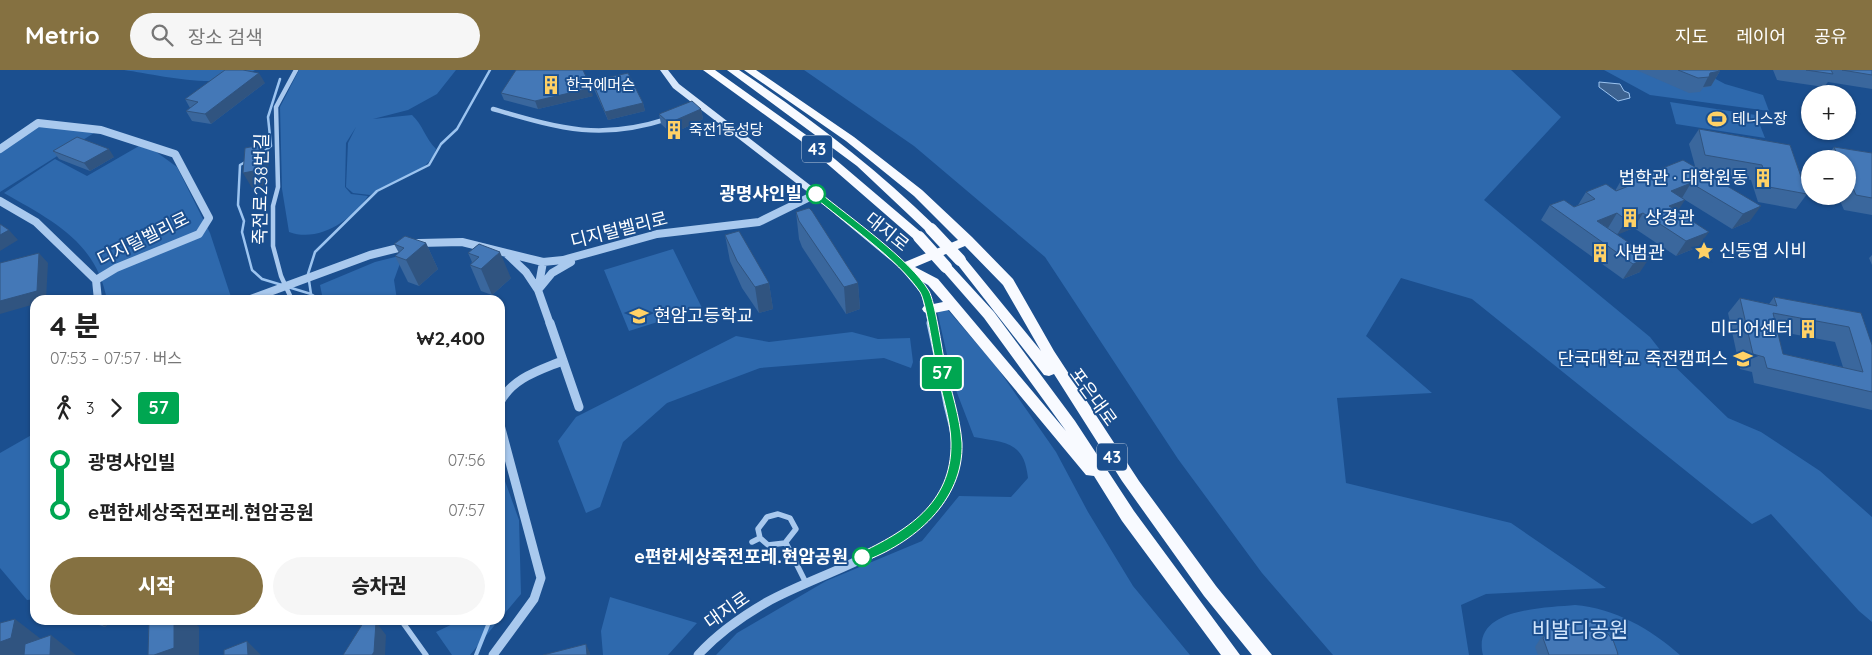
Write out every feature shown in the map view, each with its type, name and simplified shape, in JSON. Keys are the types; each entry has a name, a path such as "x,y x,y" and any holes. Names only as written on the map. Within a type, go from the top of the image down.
{"highway":[{"name":"43","path":"708,70 805,139 919,237"},
{"name":"포은대로","path":"732,70 830,140 902,198 960,260 1035,351 1210,591 1263,655"},
{"path":"749,70 858,145 918,193 968,240 1008,282 1049,354 1132,483"},
{"name":"포은대로","path":"919,237 989,315 1070,425 1128,516 1231,655"},
{"path":"904,267 968,240"},
{"path":"904,267 933,282 1128,516"},
{"path":"929,309 952,305"}],"main road":[{"name":"대지로","path":"664,70 694,105 816,194 904,267"}],"street":[{"name":"죽전로238번길","path":"290,295 273,246 273,206 278,187 276,107 296,70"},
{"path":"493,109 557,127 591,133 634,131 675,116"},
{"name":"디지털벨리로","path":"0,149 38,123 101,130 175,154 209,218 199,234 116,268 96,280"},
{"name":"디지털벨리로","path":"263,295 370,255 419,243 462,242 543,262 582,256 657,234 759,222 816,194"},
{"name":"디지털벨리로","path":"0,200 36,222 96,280 98,295"},
{"path":"505,252 526,272 538,290 579,408"},
{"path":"538,290 552,273 582,256"},
{"path":"538,290 543,262"},
{"name":"대지로","path":"698,655 717,634 733,621 767,602 897,540 928,516 948,488 956,465 956,442 925,292 904,267"},
{"path":"505,393 512,385 562,361"},
{"path":"493,655 534,599 541,578 505,444"},
{"path":"772,514 784,514 796,524 795,535 786,543 774,546 760,538 758,529 763,520 772,514"},
{"path":"752,542 760,538"},
{"path":"786,543 806,583"},
{"path":"405,625 426,655"}],"green space":[{"path":"124,70 255,70 242,77 209,81 173,78"},
{"path":"299,70 456,70 437,94 408,110 373,119 412,115 436,149 426,165 370,195 353,193 346,187 348,143 356,127 346,143 345,187 351,194 368,196 353,213 334,227 323,232 300,235 289,232 282,189 280,107"},
{"path":"804,70 1511,70 1561,117 1484,200 1650,337 1668,360 1728,418 1761,432 1820,471 1872,517 1872,622 1859,611 1771,514 1752,524 1472,299 1401,278 1366,336 1432,393 1337,398 1346,483 1511,523 1606,588 1486,594 1461,605 1469,655 1333,655 1262,573 1178,459 1045,257 914,146"},
{"path":"1604,70 1699,70 1725,84 1763,95 1769,111 1650,95"},
{"name":"테니스장","path":"1670,102 1756,115 1765,138 1676,124"},
{"path":"48,126 94,133 0,192 0,152 37,127"},
{"path":"139,146 155,151 177,167 210,233 230,295 106,295 93,262 82,247 54,223 4,193 55,159 87,176"},
{"path":"673,249 702,308 629,331 604,270"},
{"path":"403,255 394,280 396,295 322,295 320,285 375,262"},
{"path":"947,309 996,366 1056,452 1088,512 1133,586 1190,655 716,655 737,633 826,581 922,541 959,496 1011,497 1028,478 1026,466 1018,450 1004,443 974,437 954,385 937,311"},
{"path":"852,332 878,339 910,338 913,362 911,368 884,358 760,368 667,403 623,442 600,507 586,513 558,441 576,417 736,336 769,342"},
{"path":"30,436 30,600 27,600 0,568 0,453"},
{"path":"505,481 519,520 521,594 505,613"},
{"path":"610,597 697,623 668,655 603,655 601,631"},
{"name":"비발디공원","path":"1575,605 1604,610 1631,621 1657,637 1680,655 1483,655 1482,639 1488,628 1499,619 1529,610"},
{"path":"451,625 495,625 470,655 452,655 436,632"}],"shaded area":[{"path":"1599,82 1620,84 1624,91 1629,93 1630,98 1618,101 1599,87"}],"building":[{"path":"225,70 243,70 259,73 205,114 186,111 198,102 185,99"},
{"name":"한국에머슨","path":"516,70 583,70 591,88 535,101 501,93"},
{"path":"1678,70 1720,71 1710,73 1709,77 1698,78"},
{"path":"1806,70 1831,70 1833,74"},
{"path":"1842,70 1872,70 1872,75"},
{"path":"628,73 643,103 605,112 592,81"},
{"path":"692,101 701,109 669,123 659,114"},
{"path":"1699,129 1790,145 1801,177 1801,193 1769,187 1762,165 1705,155"},
{"path":"77,137 109,149 84,163 53,151"},
{"path":"261,145 259,170 243,173 245,148"},
{"path":"1834,147 1853,150 1835,150"},
{"path":"1856,150 1872,153 1872,198 1856,195"},
{"path":"1683,160 1761,206 1743,214 1691,183 1671,191 1685,200 1669,206 1709,232 1686,241 1643,213 1626,220 1617,213 1597,221 1650,257 1633,264 1550,205 1564,200 1574,207 1595,199 1586,192 1606,184 1616,191 1634,184 1623,177 1639,171 1645,175"},
{"path":"809,208 858,283 844,287 799,221 796,212"},
{"path":"0,224 9,230 0,235"},
{"path":"739,231 769,283 755,287 737,261 725,235"},
{"path":"405,236 426,243 406,260 395,256 404,248 394,244"},
{"path":"479,244 500,252 481,269 470,265 479,257 468,253"},
{"path":"39,253 37,291 0,301 0,263"},
{"path":"1774,297 1861,313 1872,345 1872,392 1767,368 1764,357 1753,354 1740,298 1777,306","holes":["1773,313 1849,327 1863,372 1783,354"]},
{"path":"15,619 11,638 0,642 0,623"},
{"path":"1554,622 1593,622 1604,629 1613,640 1618,655 1549,655 1543,638"},
{"path":"149,625 174,625 174,648 154,655 148,655"},
{"path":"362,625 376,625 374,652 372,655 343,655"},
{"path":"51,635 50,655 24,655 25,644"},
{"path":"247,641 248,655 224,655 224,650"},
{"path":"586,644 587,655 543,655"}],"waterway":[{"path":"311,294 308,274 315,252 377,191 429,165 441,144 457,129 490,70"},
{"path":"261,154 271,146 268,117 280,79"},
{"path":"247,161 240,165 238,205 244,221 242,232 252,270 262,279 282,285"},
{"path":"288,287 311,294"},
{"path":"476,655 488,625"}],"bus line":[{"name":"57","path":"816,194 904,267 925,292 956,442 957,458 954,472 940,502 914,529 897,540 862,557"}],"place":[{"name":"한국에머슨","path":"551,85"},
{"name":"테니스장","path":"1717,119"},
{"name":"죽전1동성당","path":"674,130"},
{"name":"법학관 · 대학원동","path":"1763,178"},
{"name":"광명샤인빌","path":"816,194"},
{"name":"상경관","path":"1630,218"},
{"name":"신동엽 시비","path":"1704,251"},
{"name":"사범관","path":"1600,253"},
{"name":"현암고등학교","path":"639,316"},
{"name":"미디어센터","path":"1808,329"},
{"name":"단국대학교 죽전캠퍼스","path":"1743,359"},
{"name":"e편한세상죽전포레.현암공원","path":"862,557"}]}
